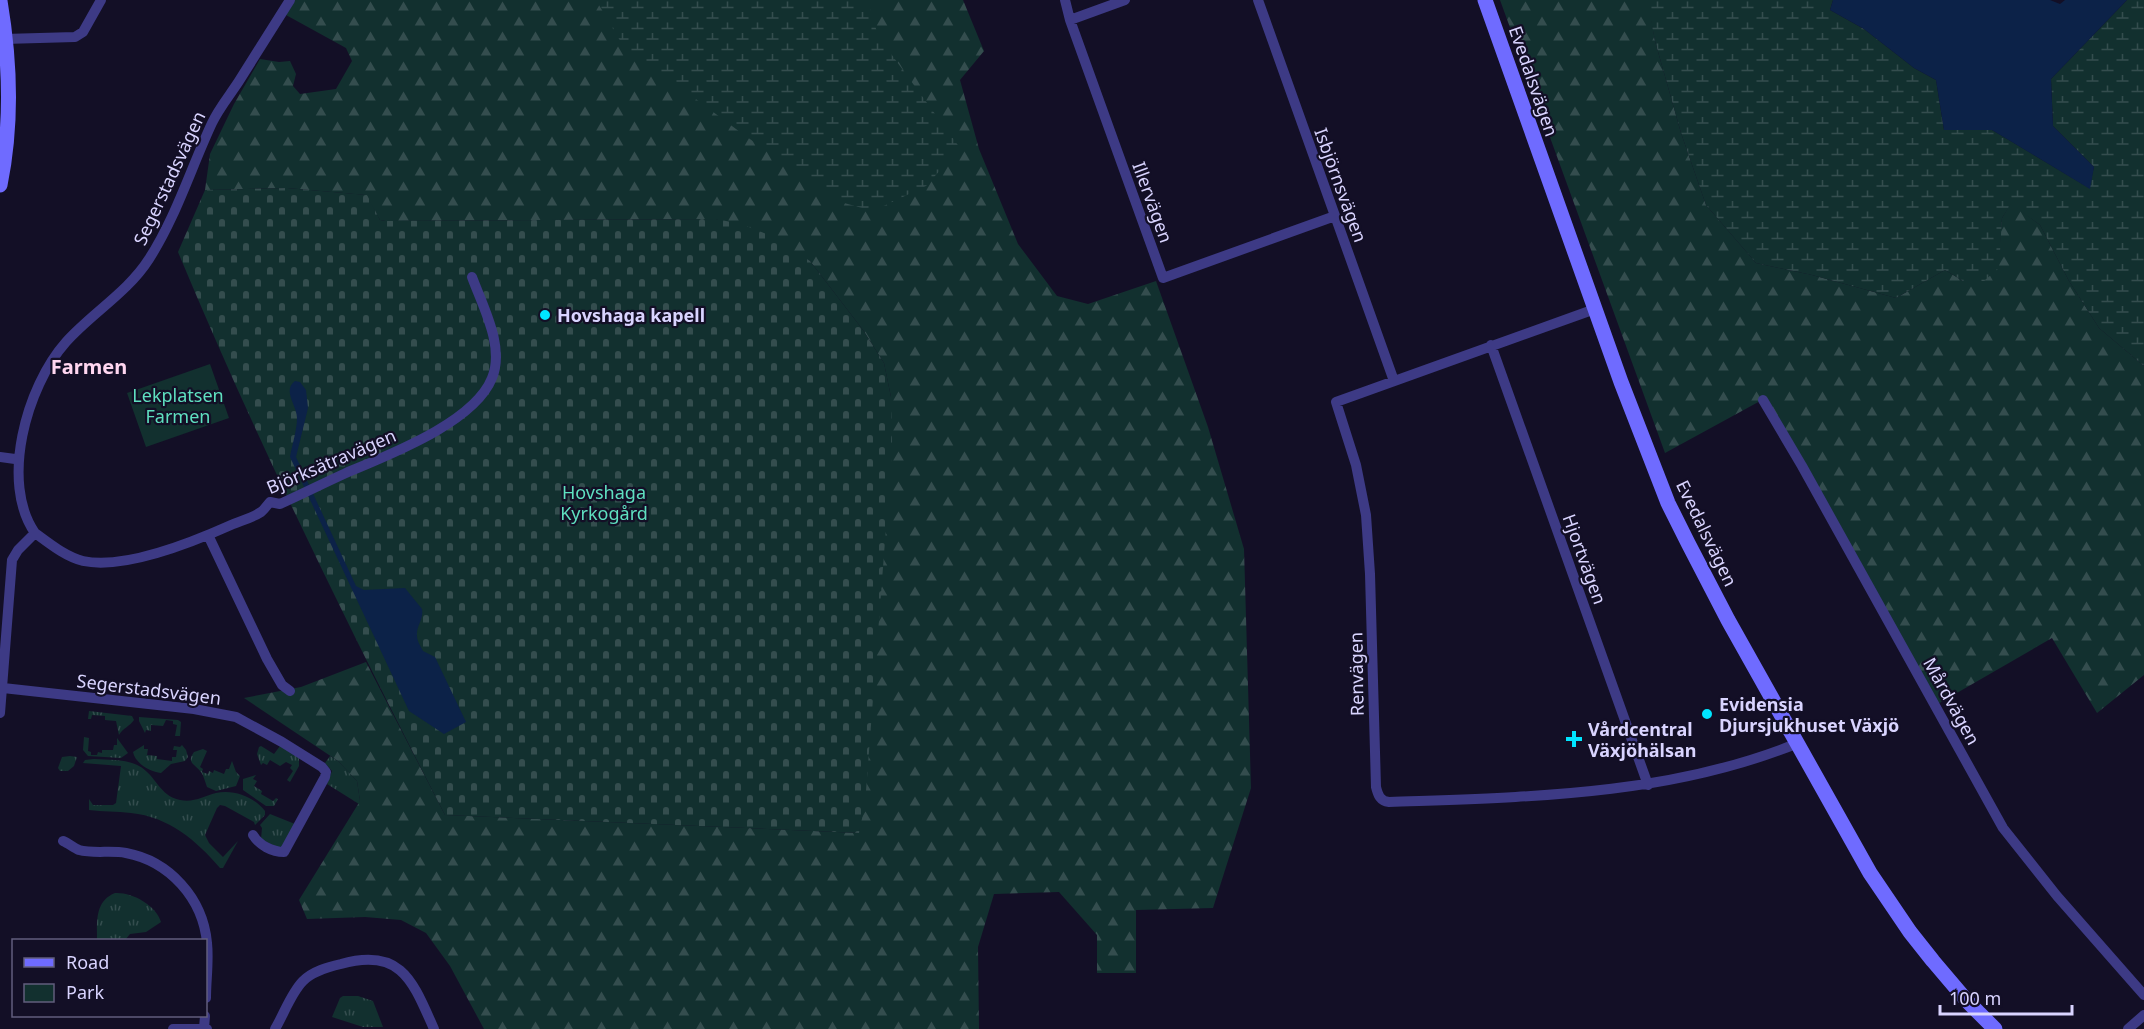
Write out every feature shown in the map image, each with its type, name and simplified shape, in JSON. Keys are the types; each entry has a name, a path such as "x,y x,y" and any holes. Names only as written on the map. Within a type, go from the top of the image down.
{"street":[{"path":"4,39 75,37 83,32 101,0"},
{"name":"Segerstadsvägen","path":"36,533 27,524 16,498 15,459 25,416 42,375 67,341 111,301 149,260 183,193 214,120 290,0"},
{"path":"1065,0 1070,20 1125,0"},
{"name":"Isbjörnsvägen","path":"1258,0 1394,381"},
{"name":"Evedalsvägen","path":"1485,0 1595,309 1668,503 1728,620 1870,873 1910,932 1967,1001 1995,1029"},
{"path":"0,1 7,86 6,134 0,185"},
{"name":"Illervägen","path":"1070,20 1163,278 1335,216"},
{"name":"Björksätravägen","path":"36,533 64,553 81,561 96,563 136,557 208,535 261,512 270,502 280,504 422,439 475,404 492,378 496,352 492,333 472,277"},
{"name":"Renvägen","path":"1595,309 1336,402 1356,465 1366,515 1378,794 1381,799 1389,802 1530,797 1595,792 1648,785 1745,762 1798,743"},
{"name":"Hjortvägen","path":"1491,345 1648,785"},
{"name":"Mårdvägen","path":"1762,400 1843,539 2003,828 2057,896 2144,995"},
{"path":"0,457 15,459"},
{"path":"0,713 12,560 18,550 36,533"},
{"path":"208,535 267,659 282,685 290,691"},
{"name":"Segerstadsvägen","path":"3,688 194,709 236,717 322,767 326,772 325,777 284,852 278,852 258,843 253,835"},
{"path":"63,841 80,850 117,851 147,859 168,871 181,884 194,903 204,926 207,939"},
{"path":"275,1029 300,984 309,976 338,964 366,959 385,961 409,978 418,992 434,1029"},
{"path":"2128,1029 2144,1015"},
{"path":"173,1029 205,1029"}],"green space":[{"path":"295,0 963,0 984,51 960,80 979,149 1018,244 1057,296 1088,304 1156,281 1208,427 1244,549 1251,788 1213,908 1136,910 1136,973 1097,973 1097,935 1059,892 994,894 978,947 979,1029 484,1029 450,966 426,933 401,920 365,917 307,919 299,900 360,801 357,781 338,761 244,698 301,687 366,662 445,815 859,833 891,397 884,363 863,330 810,261 716,219 386,221 380,220 366,195 287,188 205,190 210,154 234,104 260,59 290,61 296,74 293,86 300,94 336,89 352,61 346,48 286,15"},
{"path":"596,0 868,0 878,36 960,148 926,186 873,211 837,201 622,44"},
{"path":"1500,0 1648,0 1655,41 1681,133 1706,205 1756,263 1812,275 1896,298 1945,270 1963,281 1998,268 2002,218 2011,203 2040,225 2069,281 2099,328 2144,366 2144,675 2097,713 2052,638 1936,705 1762,400 1665,453"},
{"path":"1647,0 1833,0 1830,10 1864,29 1914,68 1936,80 1944,130 1992,130 2089,188 2094,167 2053,126 2051,79 2127,0 2144,0 2144,366 2099,328 2069,281 2040,225 2011,204 2002,218 1999,268 1984,281 1963,281 1945,270 1896,298 1812,275 1756,263 1706,205 1681,133 1655,41"},
{"name":"Hovshaga Kyrkogård","path":"287,188 367,195 380,220 386,221 716,219 741,224 769,235 810,261 863,330 884,363 891,397 892,449 865,804 859,833 445,815 306,536 240,395 178,252 205,190"},
{"name":"Lekplatsen Farmen","path":"210,364 229,418 146,447 127,393"},
{"path":"89,711 132,716 134,720 119,735 116,721 105,720 105,716 92,715 91,719 88,719"},
{"path":"139,717 178,720 181,722 180,736 175,736 177,725 173,724 173,721 166,720 163,726 151,725 151,731 146,730 145,733"},
{"path":"84,737 89,738 88,751 91,755 102,753 102,750 113,750 114,745 117,745 117,738 128,753 121,758 88,756 83,750"},
{"path":"144,745 144,749 148,749 147,755 157,756 157,759 172,761 172,757 176,757 177,750 173,750 174,746 182,745 188,757 185,761 171,764 161,773 157,772 148,769 134,756 133,752"},
{"path":"261,746 274,754 280,746 299,758 299,766 290,782 287,780 293,771 290,768 292,765 286,762 280,766 270,760 267,765 263,763 261,765 257,754"},
{"path":"203,749 207,751 200,767 203,769 202,772 208,774 209,771 213,773 214,770 224,774 232,761 240,776 236,786 216,791 207,787 199,769 191,761 194,752"},
{"path":"330,756 357,781 359,804 327,784 332,771 325,763"},
{"path":"62,757 77,757 74,766 68,771 60,771 58,768"},
{"path":"85,760 123,761 139,766 173,798 190,801 216,793 237,793 255,802 265,811 265,815 255,825 254,822 225,806 220,805 217,808 205,835 209,843 223,857 238,841 223,868 220,868 181,831 158,819 131,813 89,810 89,799 93,805 116,803 121,766 83,763"},
{"path":"256,775 253,779 257,781 254,786 262,791 261,794 273,801 278,799 274,806 266,806 243,790 243,779"},
{"path":"270,814 295,824 287,843 279,848 261,839 260,825"},
{"path":"115,893 122,893 136,897 154,910 161,922 146,932 130,934 126,939 97,939 98,912 108,897"},
{"path":"343,996 358,996 373,1001 383,1027 363,1027 332,1017"}],"water":[{"path":"1833,0 2050,0 2060,4 2065,0 2127,0 2051,79 2053,126 2094,167 2090,189 1992,130 1944,130 1936,80 1914,68 1864,29 1830,10"},
{"path":"295,381 300,382 306,390 308,408 296,457 356,586 364,590 405,588 422,609 417,632 418,642 423,651 435,657 466,722 444,734 409,711 290,457 297,418 290,389"}],"place":[{"name":"Hovshaga kapell","path":"545,315"},
{"name":"Evidensia Djursjukhuset Växjö","path":"1707,714"},
{"name":"Vårdcentral Växjöhälsan","path":"1574,739"}],"district":[{"name":"Farmen","path":"89,366"}]}
